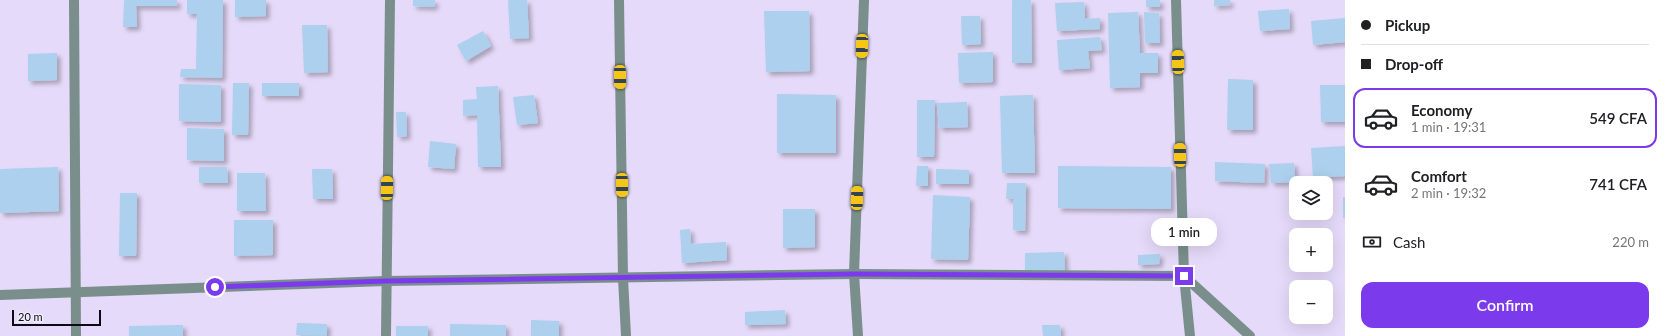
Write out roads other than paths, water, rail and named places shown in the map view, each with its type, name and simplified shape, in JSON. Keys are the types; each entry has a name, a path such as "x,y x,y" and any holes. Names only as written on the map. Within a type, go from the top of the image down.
{"street":[{"path":"74,0 76,336"},
{"path":"386,336 385,281 390,0"},
{"path":"619,0 623,278 626,336"},
{"path":"858,336 854,274 864,0"},
{"path":"1176,0 1184,276 1190,336"},
{"path":"0,295 385,281 854,274 1184,276 1250,336"}]}
